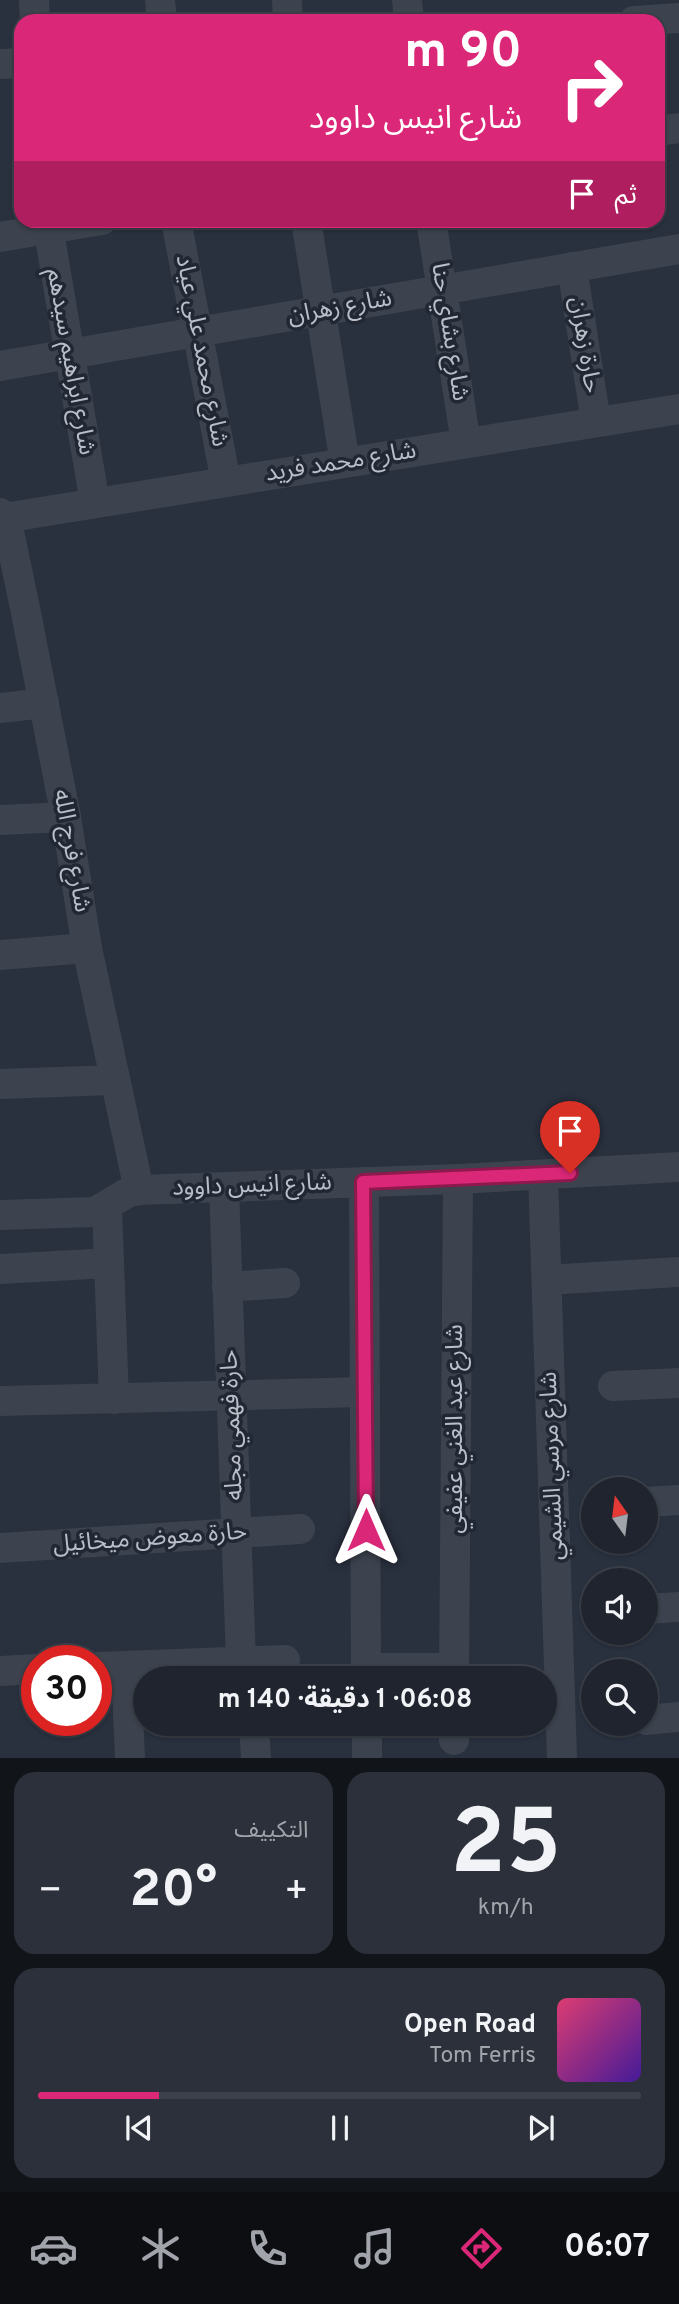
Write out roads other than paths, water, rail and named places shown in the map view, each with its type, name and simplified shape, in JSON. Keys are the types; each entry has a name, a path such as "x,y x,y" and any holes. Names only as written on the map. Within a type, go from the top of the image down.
{"street":[{"path":"0,237 35,228"},
{"name":"شارع ابراهيم سيدهم","path":"48,228 95,503"},
{"name":"شارع محمد علي عياد","path":"177,228 226,482"},
{"path":"307,228 345,463"},
{"name":"شارع بشاي حنا","path":"432,228 466,443"},
{"name":"شارع زهران","path":"0,366 679,249"},
{"name":"حارة زهران","path":"572,267 596,422"},
{"name":"شارع محمد فريد","path":"2,516 679,409"},
{"name":"شارع فرج الله","path":"2,516 12,608 44,703 87,948 139,1190"},
{"path":"0,708 44,703"},
{"path":"0,820 66,817"},
{"path":"0,955 87,948"},
{"path":"0,1084 114,1080"},
{"name":"شارع انيس داوود","path":"0,1215 87,1213 107,1207 127,1193 139,1190 458,1179 679,1167"},
{"name":"شارع مرسي الشيمي","path":"543,1175 562,1758"},
{"name":"شارع عبد الغني عفيفي","path":"454,1666 458,1179"},
{"path":"363,1182 366,1666"},
{"name":"حارة فهمي مجله","path":"223,1188 237,1533 248,1666"},
{"path":"107,1207 114,1399"},
{"path":"0,1269 109,1263"},
{"path":"547,1280 679,1272"},
{"path":"227,1287 285,1283"},
{"path":"613,1387 679,1384"},
{"path":"0,1401 365,1392"},
{"path":"658,1501 679,1500"},
{"name":"حارة معوض ميخائيل","path":"0,1548 300,1529"},
{"path":"658,1608 679,1607"},
{"path":"253,1666 285,1660"},
{"path":"112,1666 133,1666"},
{"path":"126,1666 130,1758"},
{"path":"0,1671 21,1670"},
{"path":"658,1719 679,1717"},
{"path":"255,1736 256,1758"},
{"path":"367,1736 367,1758"}]}
